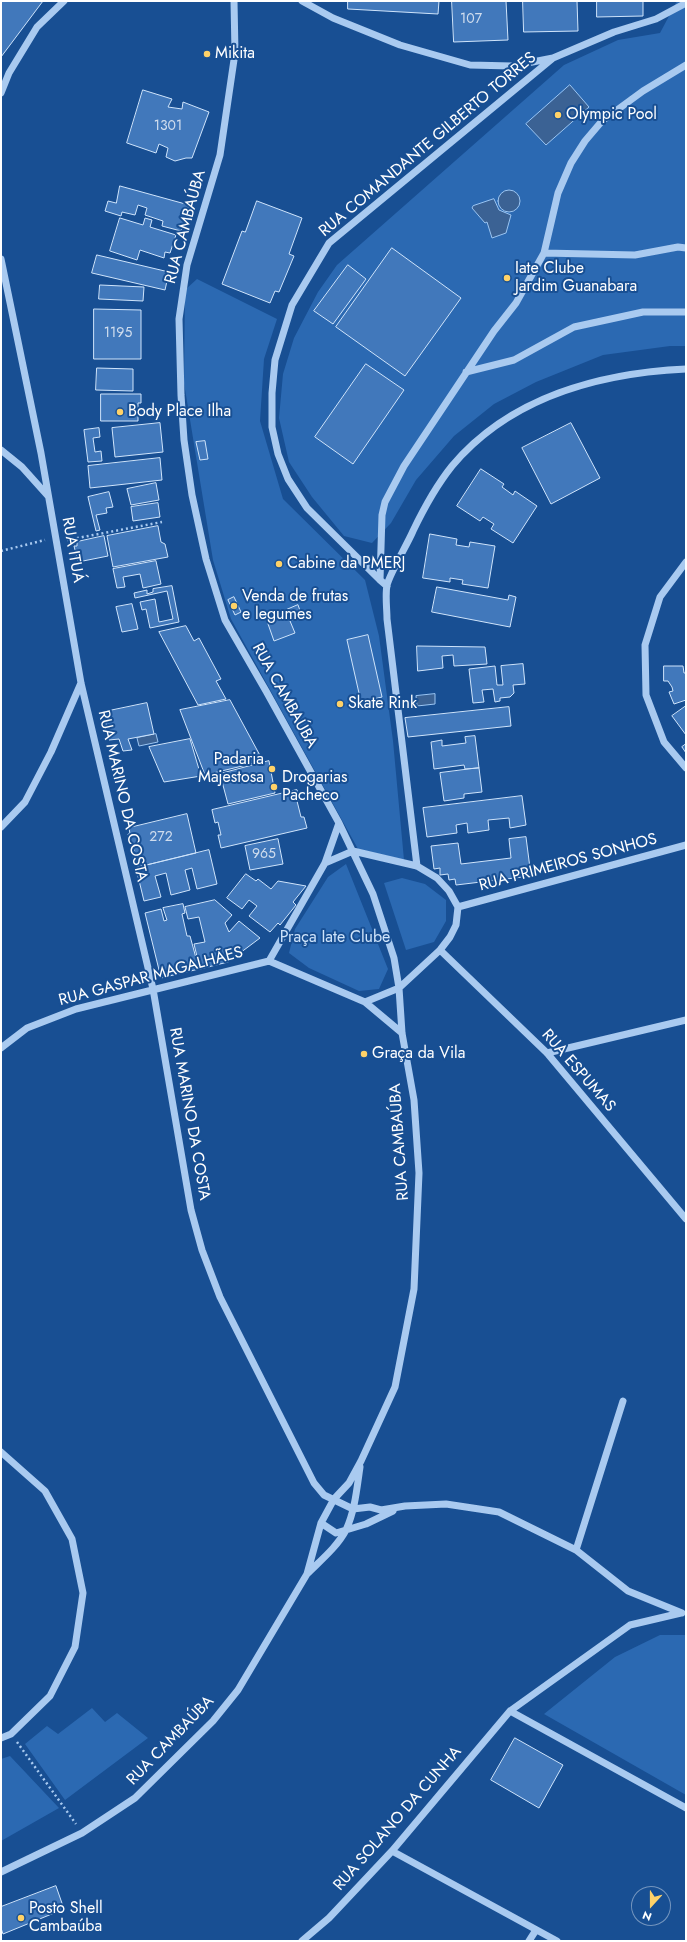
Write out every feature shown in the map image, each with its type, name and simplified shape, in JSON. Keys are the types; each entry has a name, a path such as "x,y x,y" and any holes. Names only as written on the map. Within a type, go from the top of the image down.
{"street":[{"path":"1,93 9,73 37,27 64,1"},
{"name":"RUA CAMBAÚBA","path":"234,1 235,53 220,155 187,264 179,319 184,440 192,495 206,559 225,620 339,823 373,894 385,928 394,958 399,988 402,1033 414,1100 419,1173 414,1289 395,1387 361,1461 349,1483 334,1499 321,1523 307,1574"},
{"path":"302,1 333,18 400,45 470,65 512,66 553,58 614,32 656,19 686,3"},
{"name":"RUA COMANDANTE GILBERTO TORRES","path":"387,586 307,508 288,478 278,454 272,427 272,393 276,360 292,305 329,243 553,58"},
{"path":"380,580 382,515 385,502 404,466 466,372 516,303 544,253 558,193 570,163 585,141 602,121 643,91 686,65"},
{"path":"544,253 635,255 678,247 686,248"},
{"name":"RUA ITUÁ","path":"1,259 48,497 81,683"},
{"path":"466,372 514,360 574,327 643,312 686,312"},
{"path":"417,866 387,619 387,586 429,499 453,466 483,437 519,410 559,392 600,380 650,371 686,369"},
{"path":"1,450 22,467 48,497"},
{"path":"686,562 660,597 645,645 646,695 664,742 686,768"},
{"path":"1,826 25,802 51,752 81,683"},
{"name":"RUA MARINO DA COSTA","path":"81,683 153,989 192,1210 210,1272 234,1326 314,1483 324,1495 353,1509"},
{"path":"339,823 325,863 269,961 366,1002 402,1033"},
{"name":"RUA PRIMEIROS SONHOS","path":"458,907 686,845"},
{"path":"325,863 353,851 417,866 437,878 449,891 458,907 456,925 450,937 440,950 399,988 366,1002"},
{"name":"RUA ESPUMAS","path":"440,950 547,1053 686,1219"},
{"name":"RUA GASPAR MAGALHÃES","path":"1,1048 27,1028 76,1009 269,961"},
{"path":"547,1053 686,1020"},
{"path":"576,1550 623,1401"},
{"path":"1,1738 11,1734 50,1696 75,1647 83,1593 72,1539 45,1491 2,1454"},
{"name":"RUA CAMBAÚBA","path":"1,1872 82,1833 135,1798 213,1721 238,1690 307,1574 333,1549 346,1530 353,1509 361,1461"},
{"path":"353,1509 370,1507 381,1510 405,1506 446,1504 499,1512 576,1550 628,1592 684,1613"},
{"path":"321,1523 336,1533 366,1524 405,1506"},
{"name":"RUA SOLANO DA CUNHA","path":"302,1941 329,1918 392,1851 510,1711 630,1625 684,1613"},
{"path":"510,1711 686,1808"},
{"path":"392,1851 557,1941"},
{"path":"529,1941 536,1930"}],"path":[{"path":"1,551 162,522"},
{"path":"11,1734 82,1833"}],"green space":[{"name":"Iate Clube Jardim Guanabara","path":"677,1 686,1 686,346 670,346 603,355 536,382 494,404 454,436 416,480 391,523 372,543 344,536 312,497 289,462 279,418 283,374 294,338 318,292 337,265 564,65 618,40 660,33"},
{"path":"197,279 277,319 264,359 260,421 283,499 365,580 379,636 393,741 404,860 358,849 231,619 213,560 184,383 185,290"},
{"name":"Praça Iate Clube","path":"346,864 388,969 379,989 359,991 309,968 289,953 295,929 328,877"},
{"path":"402,878 425,884 446,900 446,921 434,942 406,950 384,883"},
{"path":"660,1635 686,1635 686,1795 544,1714 615,1657"},
{"path":"92,1708 105,1722 117,1713 148,1738 65,1800 25,1744 47,1726 58,1734"},
{"path":"10,1756 59,1808 1,1841 1,1759"}],"shaded area":[{"name":"Olympic Pool","path":"570,85 589,107 546,145 526,124"},
{"path":"509,190 513,191 519,197 519,205 513,211 509,212 505,211 499,205 498,201 499,197 505,191"},
{"path":"494,199 499,210 511,215 506,233 492,238 487,222 485,223 472,208 473,206"},
{"path":"435,694 435,704 417,706 416,696"},
{"path":"156,734 158,742 139,746 137,738"}],"building":[{"path":"1,1 43,1 1,57"},
{"path":"348,1 439,1 438,14 348,9"},
{"path":"452,1 506,1 508,40 454,42"},
{"path":"523,1 577,1 578,31 524,32"},
{"path":"597,1 643,1 643,16 597,17"},
{"path":"143,90 172,99 168,107 182,109 183,102 209,112 192,158 175,161 166,157 168,148 159,144 156,153 127,143"},
{"path":"120,186 189,205 181,231 162,226 163,221 145,215 147,208 138,205 135,215 122,212 121,216 105,211 108,201 116,203"},
{"path":"257,201 302,218 289,254 294,256 279,292 275,291 270,303 222,284 242,231 245,232"},
{"path":"120,218 143,225 145,218 152,220 150,227 176,235 170,253 165,252 164,258 140,250 137,260 110,251"},
{"path":"392,248 461,298 405,376 336,327"},
{"path":"97,255 169,272 165,290 92,273"},
{"path":"348,265 366,279 333,324 314,311"},
{"path":"100,285 144,287 143,301 99,299"},
{"path":"94,309 141,310 141,359 94,359"},
{"path":"366,364 404,390 353,464 315,437"},
{"path":"97,368 133,369 133,391 96,390"},
{"name":"Body Place Ilha","path":"101,394 141,394 141,403 138,403 138,421 101,421"},
{"path":"160,423 163,452 115,457 112,428"},
{"path":"571,423 600,478 551,504 522,448"},
{"path":"99,428 100,437 93,438 95,452 101,451 102,461 88,462 84,430"},
{"path":"205,441 208,459 200,460 196,442"},
{"path":"160,458 162,480 90,488 88,466"},
{"path":"481,469 504,484 502,487 513,495 515,491 537,506 513,543 491,529 494,524 483,517 480,521 457,506"},
{"path":"156,483 159,500 131,505 127,489"},
{"path":"109,492 113,507 106,508 107,513 96,515 100,530 96,531 88,497"},
{"path":"158,503 160,517 133,521 131,507"},
{"path":"158,526 161,542 165,544 168,557 113,567 107,536"},
{"path":"430,534 457,539 456,545 469,547 470,542 495,546 488,588 462,584 463,580 450,578 450,582 423,578"},
{"path":"104,536 108,556 78,562 74,546 77,546 77,542"},
{"path":"156,561 161,584 143,588 140,574 123,577 125,587 117,588 113,569"},
{"path":"172,586 179,622 150,628 146,609 142,610 140,602 155,599 159,622 173,619 167,591 135,598 134,593 147,590 147,594 153,592 153,589"},
{"path":"437,587 508,600 509,595 516,597 510,627 432,612"},
{"name":"Venda de frutas e legumes","path":"234,597 241,612 235,615 228,600"},
{"path":"132,604 138,629 122,632 116,607"},
{"path":"298,605 302,616 290,621 295,633 274,641 267,621 286,614 284,611"},
{"path":"186,626 194,641 199,638 221,679 216,681 226,699 198,705 159,632"},
{"path":"368,635 382,697 361,702 347,640"},
{"path":"417,646 485,647 487,664 454,666 453,655 442,656 443,668 418,671"},
{"path":"523,664 525,684 513,685 514,693 510,697 500,698 500,701 495,702 493,689 482,690 484,702 473,703 469,669 495,666 497,685 503,685 501,666"},
{"path":"664,666 683,666 684,673 686,673 686,700 674,704 669,692 673,691 672,687 668,681 664,681"},
{"path":"230,700 263,761 205,775 180,710"},
{"path":"147,703 154,734 128,739 132,750 123,751 119,739 109,740 104,712"},
{"path":"686,706 686,735 672,716"},
{"path":"509,707 511,726 408,737 405,718"},
{"path":"475,736 479,768 465,769 464,765 434,769 431,742 442,740 442,746 466,743 465,737"},
{"path":"190,739 201,776 164,782 149,747"},
{"path":"686,744 686,753 682,747"},
{"path":"269,761 275,793 228,804 220,774"},
{"path":"479,768 482,792 464,794 464,798 444,801 440,773"},
{"path":"297,790 300,800 297,801 301,817 304,817 307,828 221,848 218,835 221,835 218,822 215,823 212,810"},
{"path":"522,796 526,825 510,828 509,818 488,820 489,830 468,833 467,823 456,825 457,833 427,837 423,808"},
{"path":"187,814 196,853 138,867 137,861 134,861 132,842 130,842 128,834 130,834 129,828"},
{"path":"526,837 531,876 456,885 455,879 449,880 448,874 440,875 440,868 434,869 431,846 458,843 461,864 511,858 509,839"},
{"path":"278,839 283,864 250,870 245,846"},
{"path":"209,850 217,884 197,889 192,868 185,870 190,890 171,895 166,873 155,876 161,897 144,901 136,868"},
{"path":"246,874 256,881 258,879 271,889 278,881 306,886 293,902 296,905 280,925 278,923 270,932 249,916 257,906 249,900 242,909 227,898"},
{"path":"215,900 232,915 225,923 229,932 239,921 260,938 228,962 200,969 194,944 205,942 199,917 188,919 185,907"},
{"path":"183,904 185,913 182,914 187,936 190,936 199,969 161,978 145,913 161,909 164,921 167,920 163,908"},
{"path":"515,1738 563,1765 539,1808 491,1780"},
{"name":"Posto Shell Cambaúba","path":"56,1886 64,1909 3,1934 1,1928 1,1907"}],"place":[{"name":"Mikita","path":"207,54"},
{"name":"Olympic Pool","path":"558,115"},
{"name":"Iate Clube Jardim Guanabara","path":"507,278"},
{"name":"Body Place Ilha","path":"120,412"},
{"name":"Cabine da PMERJ","path":"279,564"},
{"name":"Venda de frutas e legumes","path":"234,606"},
{"name":"Skate Rink","path":"340,704"},
{"name":"Padaria Majestosa","path":"272,769"},
{"name":"Drogarias Pacheco","path":"274,787"},
{"name":"Graça da Vila","path":"364,1054"},
{"name":"Posto Shell Cambaúba","path":"21,1918"}]}
